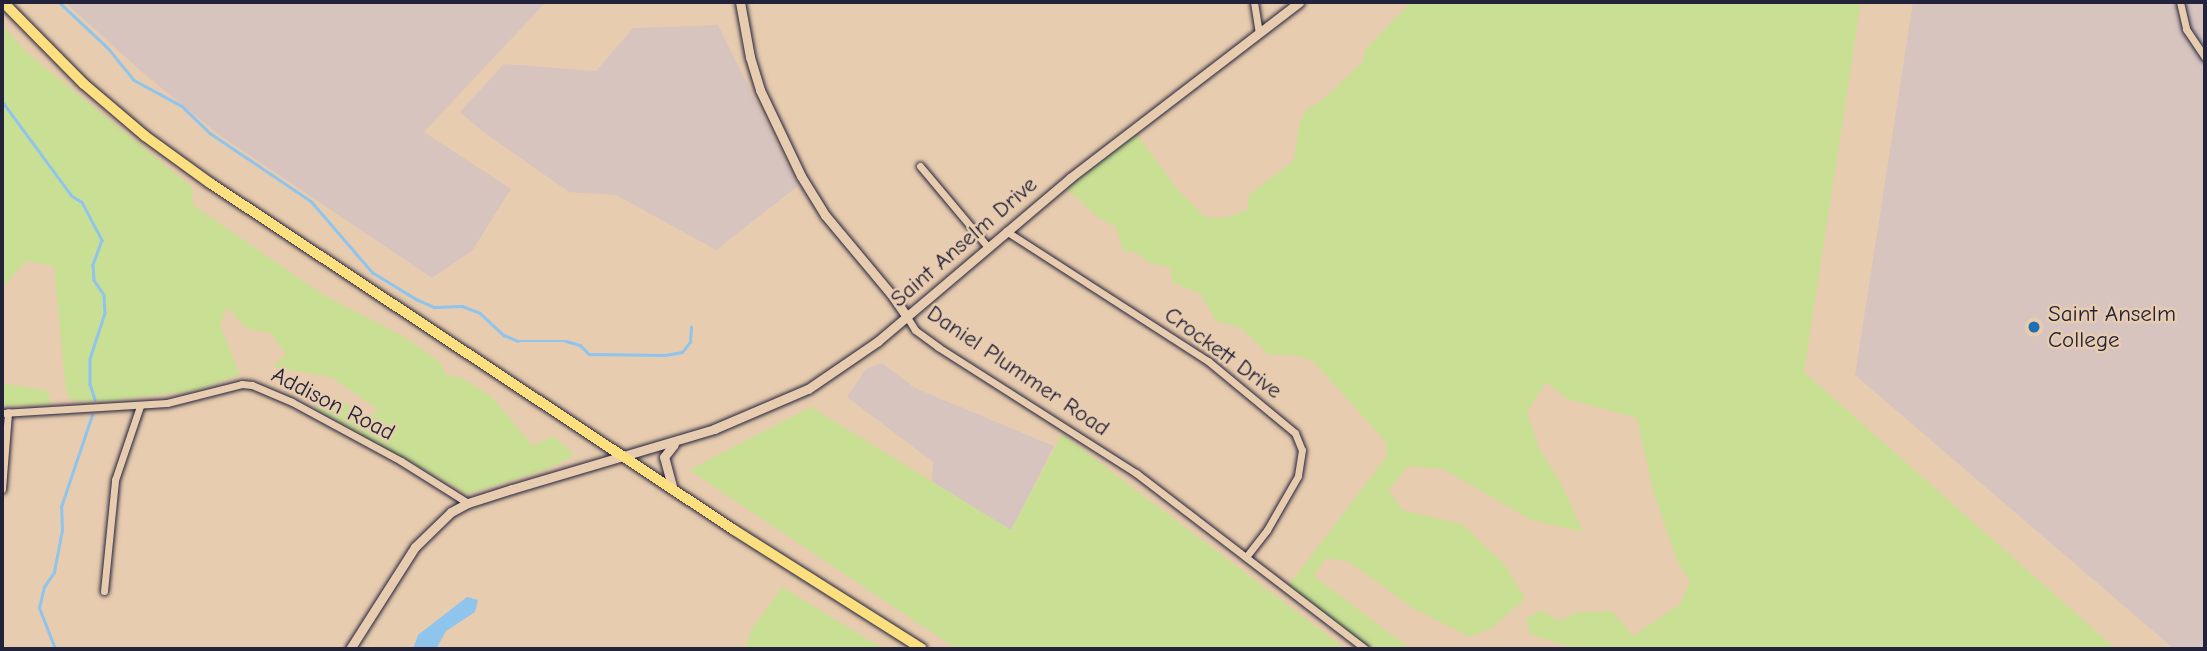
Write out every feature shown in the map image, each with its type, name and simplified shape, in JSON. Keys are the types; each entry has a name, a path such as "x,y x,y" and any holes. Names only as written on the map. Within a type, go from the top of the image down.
{"main road":[{"path":"3,2 84,84 161,148 673,490 922,649"}],"street":[{"name":"Daniel Plummer Road","path":"740,2 750,57 760,90 801,176 825,215 891,294 915,330 1103,450 1365,649"},
{"path":"1254,2 1259,33"},
{"name":"Saint Anselm Drive","path":"351,649 415,547 437,523 468,503 677,442 752,415 830,376 907,317 1079,171 1299,2"},
{"path":"2180,2 2186,29 2205,57"},
{"path":"920,166 988,247"},
{"name":"Crockett Drive","path":"1006,231 1208,361 1295,433 1302,450 1298,476 1267,530 1246,557"},
{"name":"Addison Road","path":"5,412 141,406 197,397 242,384 260,387 401,460 468,503"},
{"path":"104,591 115,480 141,406"},
{"path":"2,489 5,412"},
{"path":"673,490 664,457 677,442"}],"shaded area":[{"path":"65,2 546,2 424,132 511,189 472,251 432,278 218,134 142,72"},
{"name":"Saint Anselm College","path":"1913,2 2205,2 2205,649 2174,649 1855,375"},
{"path":"718,25 798,186 716,250 616,195 569,192 482,131 460,112 504,64 596,71 633,28"},
{"path":"882,363 915,388 1054,446 1011,530 932,483 933,462 847,397 866,369"}],"green space":[{"path":"1411,2 1861,2 1804,372 2116,649 1575,649 1530,634 1526,619 1542,610 1559,621 1574,613 1612,611 1633,636 1680,604 1690,581 1677,561 1652,487 1637,418 1567,399 1546,382 1527,412 1539,448 1561,483 1583,532 1531,520 1443,469 1408,466 1389,490 1402,510 1462,524 1504,564 1525,598 1492,628 1470,637 1413,608 1349,562 1326,558 1314,576 1411,649 1365,649 1288,586 1387,456 1386,442 1313,361 1295,355 1269,355 1241,328 1216,321 1201,294 1172,282 1171,267 1151,264 1135,252 1123,251 1116,227 1099,218 1067,189 1136,133 1178,190 1205,217 1226,218 1247,210 1249,195 1294,160 1300,121 1308,108 1321,101 1362,63 1366,49"},
{"path":"2,24 26,52 192,187 193,205 322,294 406,338 440,362 447,376 460,377 491,396 533,446 554,436 574,455 550,468 468,494 313,407 337,397 366,418 379,410 331,377 273,367 286,354 271,333 247,329 227,307 220,325 240,375 197,390 107,401 73,401 66,392 54,266 26,261 2,288"},
{"path":"2,383 48,391 51,404 2,406"},
{"path":"811,407 1011,530 1062,434 1346,649 957,649 689,470"},
{"path":"782,587 884,649 746,647 752,629"}],"water":[{"path":"467,597 478,600 475,612 446,631 436,649 413,649 418,635"}],"waterway":[{"path":"59,2 108,48 134,80 182,106 210,133 311,201 372,272 416,299 434,307 462,306 480,313 504,335 518,341 566,341 580,345 589,354 665,355 682,352 690,342 691,327"},
{"path":"2,101 72,196 82,202 102,240 93,265 94,280 104,295 105,313 90,359 90,384 95,399"},
{"path":"55,649 39,608 44,587 54,572 62,530 61,507 92,415"}],"place":[{"name":"Saint Anselm College","path":"2034,327"}]}
